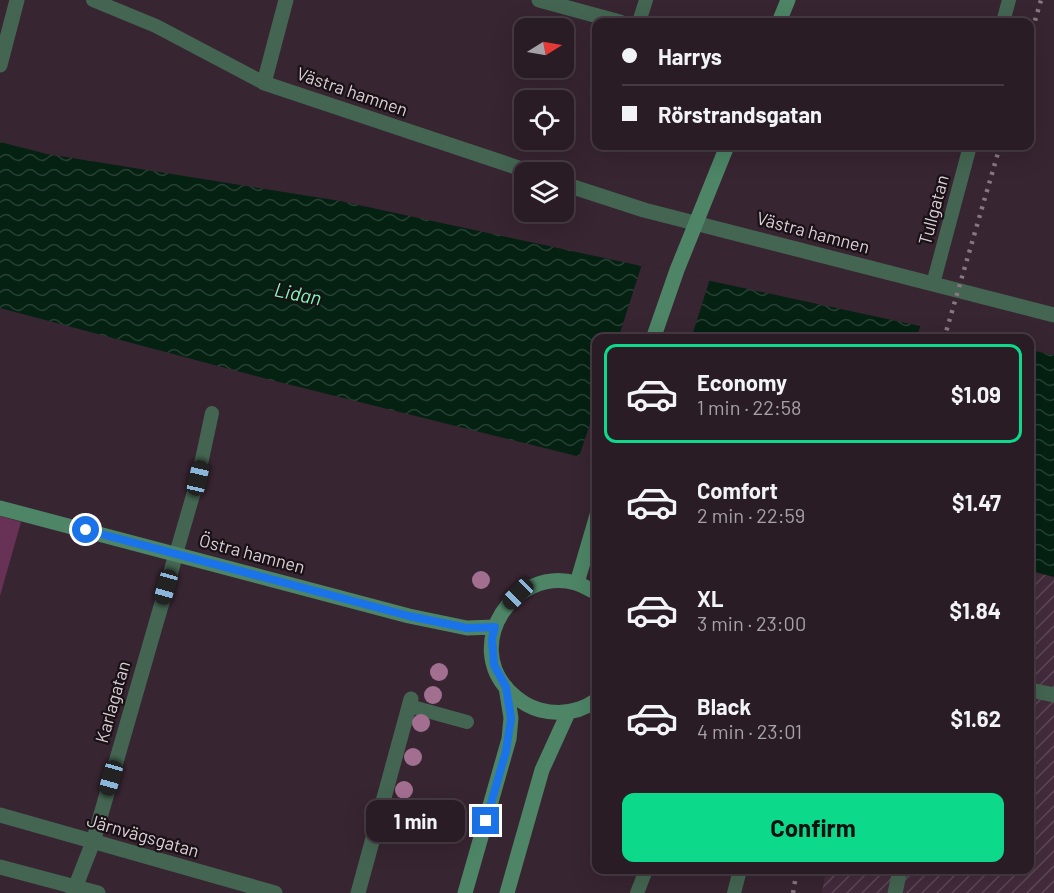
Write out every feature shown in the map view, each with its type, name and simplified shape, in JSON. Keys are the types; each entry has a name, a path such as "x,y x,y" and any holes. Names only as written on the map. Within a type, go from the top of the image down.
{"main road":[{"path":"781,18 788,0"},
{"path":"655,334 695,222 725,150"},
{"name":"Östra hamnen","path":"0,508 409,616 467,628 495,627"},
{"path":"577,583 592,532"},
{"path":"592,590 577,583 556,580 536,584 518,594 504,608 492,639 494,665 506,687 518,700 533,709 550,713 568,713 592,703"},
{"path":"465,893 509,739 511,718 506,687"},
{"path":"507,893 542,770 568,713"}],"street":[{"path":"0,65 17,0"},
{"path":"264,82 286,0"},
{"path":"539,0 605,18"},
{"name":"Västra hamnen","path":"264,82 514,166"},
{"name":"Västra hamnen","path":"574,187 644,210 1054,315"},
{"name":"Karlagatan","path":"74,890 93,842 176,554"},
{"path":"1034,691 1054,695"},
{"path":"358,893 410,702"},
{"name":"Järnvägsgatan","path":"0,815 275,893"},
{"path":"0,867 74,890 98,893"},
{"path":"895,893 899,874"}],"lane":[{"path":"93,0 156,26 264,82"},
{"path":"640,18 646,0"},
{"path":"1004,18 1009,0"},
{"name":"Tullgatan","path":"933,284 969,150"},
{"path":"176,554 187,520 212,413"},
{"path":"410,702 467,722"},
{"path":"637,893 644,874"},
{"path":"734,893 739,874"}],"shaded area":[{"path":"0,516 21,522 0,596"},
{"path":"1034,572 1054,577 1054,893 822,893 825,874 1034,874"}],"water":[{"name":"Lidan","path":"0,142 47,154 340,201 957,334 592,334 592,460 267,379 0,308"},
{"path":"1034,351 1054,355 1054,577 1034,572"}],"pier":[{"path":"642,264 710,279 693,334 620,334"},
{"path":"921,323 966,333 966,334 918,334"},
{"path":"592,417 592,460 579,457"}],"railway":[{"path":"1034,24 1041,0"},
{"path":"945,334 999,150"},
{"path":"793,893 796,874"}],"route":[{"path":"86,530 409,616 467,628 495,627 492,639 494,665 506,687 511,718 504,763 486,821"}]}
